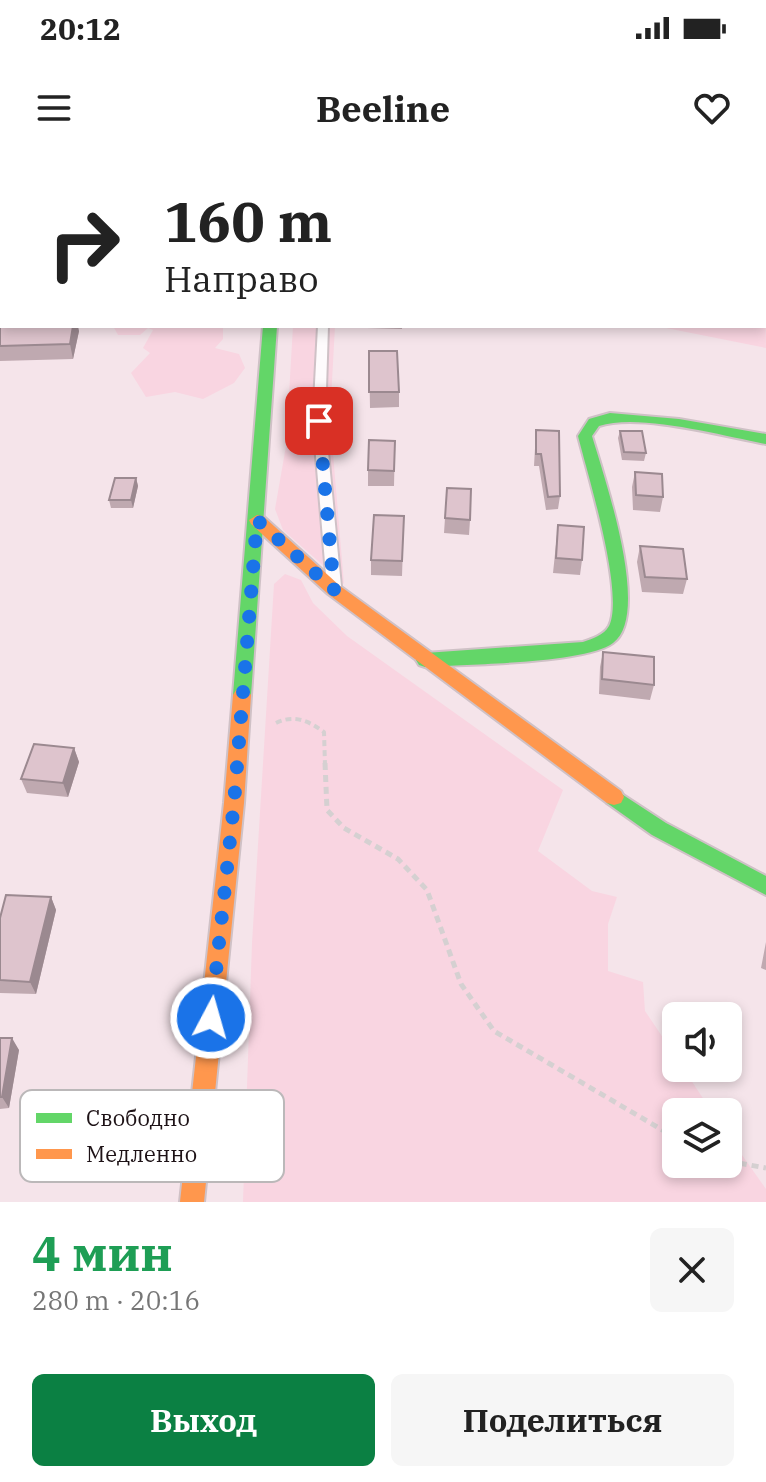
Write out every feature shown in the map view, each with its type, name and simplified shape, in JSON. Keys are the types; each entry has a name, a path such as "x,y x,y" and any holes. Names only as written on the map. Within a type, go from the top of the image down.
{"street":[{"path":"204,1090 234,803 270,328"},
{"path":"425,660 584,649 603,643 615,632 621,605 608,522 585,436 589,427 597,421 625,417 766,439"},
{"path":"257,520 334,590 425,660 659,829 766,886"},
{"path":"192,1202 194,1182"}],"lane":[{"path":"323,328 319,421 334,590"}],"path":[{"path":"272,726 284,718 309,720 324,732 327,810 344,828 398,859 427,890 461,984 494,1031 662,1130"},
{"path":"742,1164 766,1168"}],"shaded area":[{"path":"114,328 148,328 140,335 118,335"},
{"path":"148,328 223,328 223,339 215,348 239,354 245,368 234,383 203,399 175,392 146,397 131,373 150,353 143,348 153,330"},
{"path":"293,328 335,328 330,418 344,584 283,530 275,509 286,446"},
{"path":"666,328 766,328 766,348"},
{"path":"285,574 301,580 313,603 347,636 563,790 538,851 592,891 617,897 608,924 608,971 643,982 645,1011 662,1036 662,1082 692,1082 703,1098 662,1098 662,1178 742,1178 742,1155 766,1189 766,1202 243,1202 244,1182 284,1182 284,1090 247,1090 252,943 274,584"}],"building":[{"path":"0,328 73,328 70,344 0,346"},
{"path":"369,351 397,351 399,392 369,392"},
{"path":"536,430 559,431 560,496 548,497 541,454 536,454"},
{"path":"620,431 642,431 646,453 624,452"},
{"path":"369,440 395,441 394,471 368,470"},
{"path":"635,472 662,474 663,497 636,495"},
{"path":"115,478 136,478 131,500 109,500"},
{"path":"447,488 471,489 470,520 445,518"},
{"path":"374,515 404,516 402,561 371,560"},
{"path":"558,525 584,527 582,560 556,558"},
{"path":"640,546 683,549 687,579 645,577"},
{"path":"603,652 654,657 654,685 602,679"},
{"path":"34,744 74,748 63,783 21,779"},
{"path":"6,895 51,897 30,982 0,980 0,918"},
{"path":"0,1038 12,1038 2,1097 0,1097"}],"traffic: fast":[{"path":"242,695 270,328"},
{"path":"425,660 584,649 604,640 615,630 621,609 616,561 585,436 594,422 610,418 653,420 766,439"},
{"path":"614,797 659,829 766,886"}],"traffic: slow":[{"path":"257,520 334,590 614,797"},
{"path":"204,1090 234,803 242,695"},
{"path":"192,1202 194,1182"}],"route":[{"path":"211,1018 234,803 257,520 315,569 334,590 319,421"}]}
